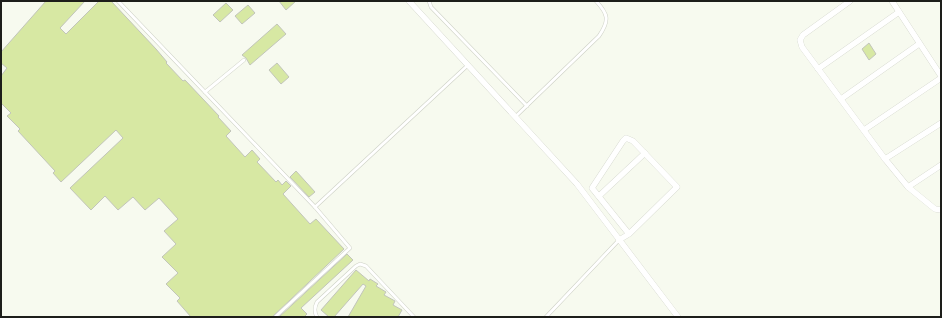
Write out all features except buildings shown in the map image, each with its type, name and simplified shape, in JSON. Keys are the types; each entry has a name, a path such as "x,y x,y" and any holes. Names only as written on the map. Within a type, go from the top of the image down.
{"street":[{"path":"409,1 577,184 678,317"},
{"path":"850,1 801,37 800,40 802,47 885,159 908,187 935,209 941,210"},
{"path":"864,130 941,77 892,1"},
{"path":"818,69 899,12"},
{"path":"841,99 919,44"},
{"path":"885,159 941,122"},
{"path":"619,240 629,234 677,187 630,139 624,139 592,185 592,189 629,234"},
{"path":"599,196 645,153"},
{"path":"908,187 941,165"}],"lane":[{"path":"118,1 315,207 350,248 275,317"},
{"path":"429,1 437,12 527,106"},
{"path":"515,116 599,36 605,28 607,20 605,13 596,1"},
{"path":"205,92 244,60"},
{"path":"315,207 468,66"},
{"path":"546,317 619,240"},
{"path":"317,317 314,312 314,307 317,302 360,264 366,266 414,317"}]}
